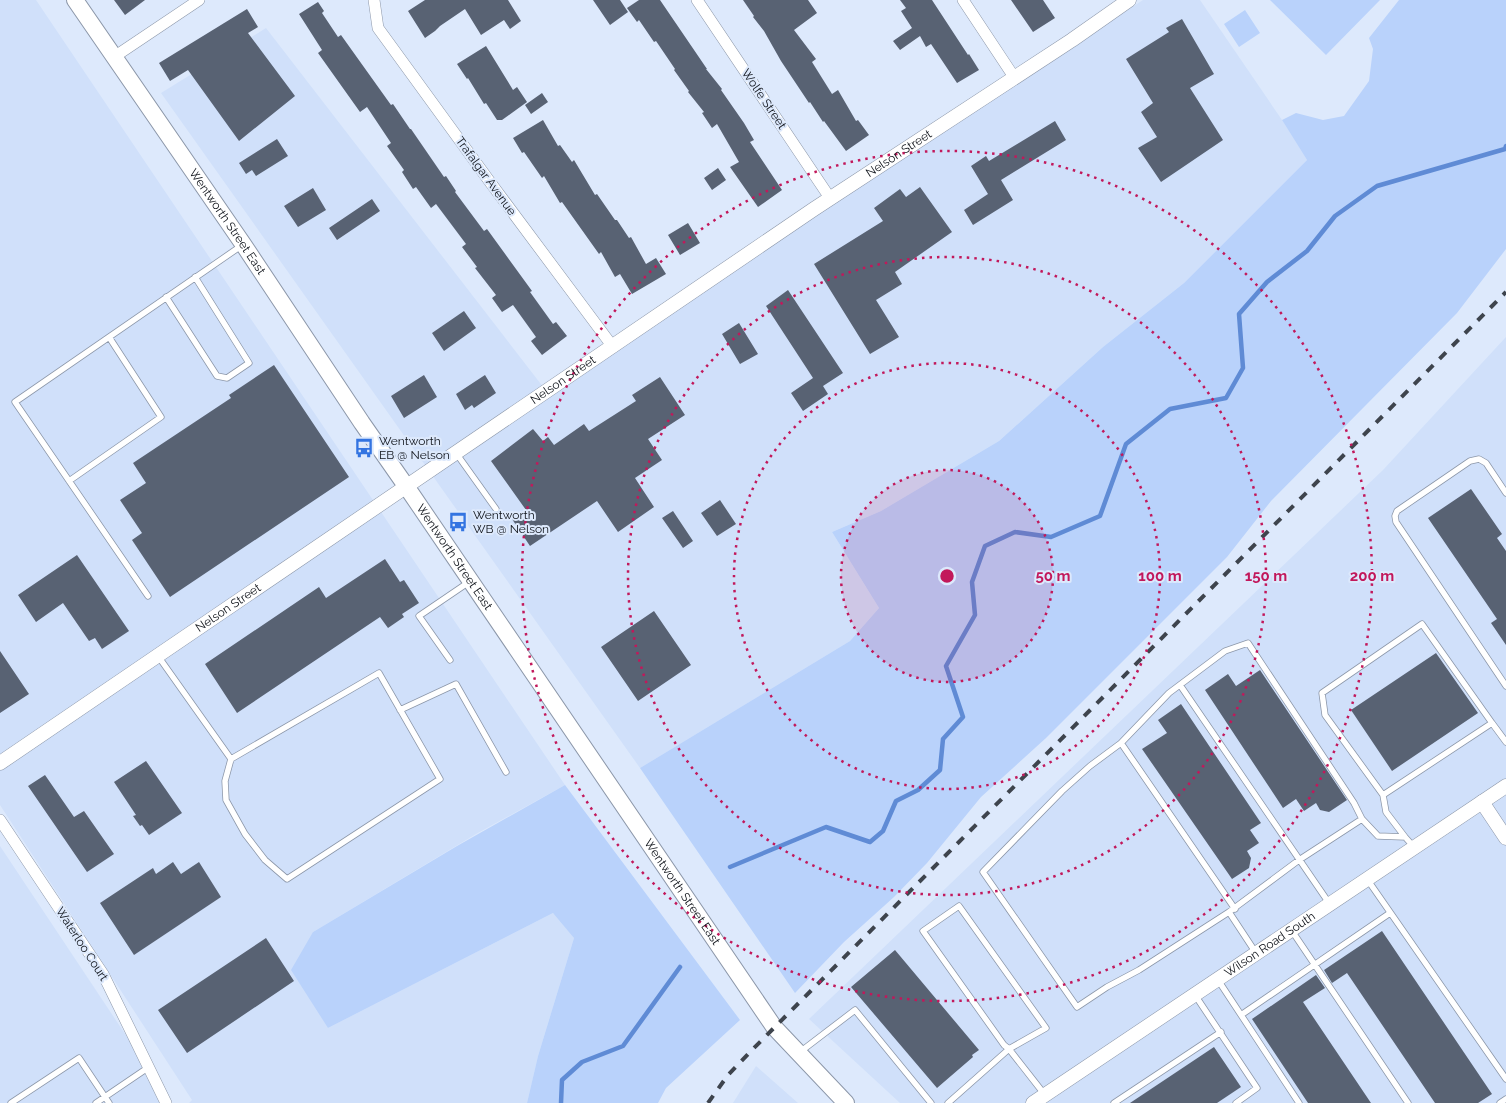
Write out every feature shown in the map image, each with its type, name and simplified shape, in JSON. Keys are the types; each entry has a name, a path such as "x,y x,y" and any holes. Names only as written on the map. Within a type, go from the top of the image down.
{"main road":[{"name":"Wentworth Street East","path":"75,0 243,244 357,415 774,1027 846,1103"}],"street":[{"path":"114,57 199,0"},
{"name":"Trafalgar Avenue","path":"374,0 378,28 612,346"},
{"name":"Wolfe Street","path":"697,0 830,198"},
{"path":"963,0 1014,77"},
{"name":"Nelson Street","path":"0,762 830,198 1129,0"},
{"name":"Wilson Road South","path":"1033,1103 1367,879 1410,842 1482,802 1506,786"},
{"path":"1482,802 1506,838"},
{"name":"Waterloo Court","path":"0,820 104,974 166,1103"}],"lane":[{"path":"148,596 15,402 243,244"},
{"path":"166,297 217,376 227,378 250,363 195,278"},
{"path":"69,481 161,417 109,337"},
{"path":"456,453 496,509"},
{"path":"1506,493 1486,463 1479,459 1470,461 1397,511 1395,516 1396,522 1506,686"},
{"path":"450,660 419,616 471,581"},
{"path":"1410,842 1386,812 1383,795 1325,715 1322,693 1422,624 1506,742"},
{"path":"1362,819 1299,860 1232,911 1139,970 1107,986 1077,1007 984,872 1062,791 1090,766 1121,743 1169,693 1225,651 1248,643 1354,803 1362,819 1378,836 1410,842"},
{"path":"158,656 231,759"},
{"path":"379,673 440,779 287,879 264,860 245,834 226,800 225,781 231,759 379,673"},
{"path":"400,710 456,684 506,772"},
{"path":"1180,685 1329,904"},
{"path":"1383,795 1492,723"},
{"path":"1121,743 1232,911 1256,953"},
{"path":"1367,879 1506,1079"},
{"path":"948,1103 1010,1049 1046,1028 959,906 923,931 1004,1045 1010,1049 1045,1095"},
{"path":"1241,1015 1390,913"},
{"path":"1290,930 1408,1103"},
{"path":"1218,980 1299,1103"},
{"path":"1195,994 1257,1088 1236,1103"},
{"path":"799,1053 855,1010 932,1103"},
{"path":"1114,1103 1220,1032"},
{"path":"11,1103 79,1058 109,1103"},
{"path":"96,1103 149,1068"},
{"path":"1500,1103 1506,1099"}],"shaded area":[{"path":"0,0 36,0 565,785 476,834 313,932 328,1028 553,913 566,924 574,938 538,1056 527,1103 189,1103 192,1100 0,805"},
{"path":"1143,0 1200,0 1307,160 1184,283 1103,347 999,441 881,511 832,532 879,608 850,641 640,768 161,93 266,28 547,392"},
{"path":"1270,0 1380,0 1326,55"},
{"path":"1399,0 1506,0 1506,249 1457,313 1271,501 1227,557 1046,738 981,797 927,863 894,897 844,942 795,993 640,768 850,641 879,608 832,532 881,511 999,441 1103,347 1184,283 1307,160 1282,120 1296,113 1323,120 1344,116 1369,81 1373,49 1369,38"},
{"path":"1245,10 1260,33 1239,47 1224,24"},
{"path":"1506,337 1506,1103 900,1103 809,1019 1383,470"},
{"path":"565,785 740,1020 666,1088 658,1103 527,1103 538,1056 574,938 553,913 328,1028 291,970 313,932 457,846"},
{"path":"0,846 171,1103 0,1103"},
{"path":"756,1066 798,1103 733,1103"}],"building":[{"path":"114,0 145,0 125,15"},
{"path":"425,0 508,0 521,21 510,29 504,20 481,35 465,9 425,38 408,11"},
{"path":"593,0 620,0 628,12 610,25"},
{"path":"639,0 660,0 706,69 722,89 754,140 750,142 782,190 758,207 730,167 739,162 717,124 712,128 702,113 704,112 688,92 656,41 654,42 639,20 637,22 627,8"},
{"path":"743,0 808,0 817,13 794,30 816,59 812,62 832,94 838,90 856,121 858,120 869,135 846,151 809,103"},
{"path":"900,0 932,0 979,70 957,83 931,44 926,47 920,36 900,50 893,41 912,28 901,11 906,8"},
{"path":"1011,0 1043,0 1055,18 1033,32"},
{"path":"318,2 324,11 322,13 338,37 341,35 391,105 393,104 484,231 487,229 532,291 530,292 553,324 556,322 567,336 542,355 531,341 536,337 513,305 502,312 492,298 496,295 475,268 477,267 462,247 466,244 436,204 431,208 416,187 413,189 402,172 404,170 387,146 391,143 367,107 360,112 318,53 322,50 299,14"},
{"path":"247,9 258,27 248,33 295,96 239,141 188,70 170,81 159,63"},
{"path":"1182,19 1214,74 1190,88 1223,140 1161,182 1138,148 1157,137 1141,112 1153,103 1126,59 1169,32 1166,28"},
{"path":"486,46 513,90 517,87 527,102 502,120 497,120 486,103 484,104 457,64"},
{"path":"542,93 548,102 531,114 525,105"},
{"path":"543,120 558,146 560,145 572,162 574,160 595,195 597,194 629,238 631,237 646,264 656,258 666,274 632,294 620,274 615,277 601,252 599,254 562,202 560,203 544,176 542,178 524,152 522,153 513,138"},
{"path":"1055,121 1066,140 1001,180 1013,200 973,225 964,210 988,194 971,166 986,156 989,161"},
{"path":"277,139 288,156 256,176 252,170 246,174 239,163"},
{"path":"718,168 726,180 712,190 704,178"},
{"path":"920,187 952,232 895,272 902,284 876,300 899,337 870,354 814,264 883,221 874,208 900,189 906,197"},
{"path":"313,188 326,210 298,227 284,206"},
{"path":"372,199 380,211 337,240 329,228"},
{"path":"688,223 700,243 680,255 668,235"},
{"path":"788,290 843,373 823,386 828,394 803,411 791,393 813,378 766,306"},
{"path":"464,311 476,328 444,351 432,333"},
{"path":"739,323 758,354 740,364 722,334"},
{"path":"274,365 349,477 170,597 132,540 142,533 120,500 146,483 133,463 231,398 229,395"},
{"path":"424,375 437,397 404,418 391,396"},
{"path":"485,375 496,393 474,408 472,405 465,410 456,394"},
{"path":"660,377 685,415 648,439 662,460 635,478 654,507 618,532 597,501 530,546 512,519 526,510 491,461 533,429 543,441 548,437 554,445 584,424 589,431 636,401 632,395"},
{"path":"1471,489 1502,534 1497,538 1506,551 1506,645 1491,623 1497,619 1428,518"},
{"path":"720,500 736,524 717,536 701,513"},
{"path":"673,511 693,541 683,548 662,518"},
{"path":"77,555 129,631 102,649 95,638 89,641 63,603 36,622 18,595"},
{"path":"385,559 400,582 404,580 419,603 402,614 404,617 388,628 380,617 237,713 205,664 319,587 326,598"},
{"path":"654,611 691,665 638,701 601,647"},
{"path":"0,651 29,694 0,713"},
{"path":"1436,653 1478,713 1392,771 1351,710"},
{"path":"1260,670 1347,800 1329,812 1320,810 1316,803 1304,811 1296,799 1283,808 1205,690 1228,674 1236,686"},
{"path":"1181,704 1261,823 1250,830 1259,843 1247,851 1251,858 1249,868 1232,879 1142,749 1167,733 1158,720"},
{"path":"146,761 182,813 149,835 133,816 136,815 114,782"},
{"path":"45,775 74,817 84,811 114,854 87,872 28,786"},
{"path":"173,862 181,874 199,862 221,897 134,955 100,903 153,868 156,874"},
{"path":"1382,931 1492,1094 1478,1103 1435,1103 1347,973 1332,983 1324,970"},
{"path":"266,938 294,981 187,1053 158,1010"},
{"path":"895,950 979,1050 937,1088 851,987"},
{"path":"1316,975 1325,988 1303,1002 1371,1103 1308,1103 1252,1019"},
{"path":"1214,1047 1241,1087 1217,1103 1130,1103"}],"waterway":[{"path":"730,867 826,827 870,842 883,831 896,801 918,790 940,770 943,739 963,717 946,666 975,615 972,582 985,546 1015,532 1051,537 1100,516 1126,444 1170,409 1226,398 1243,368 1239,314 1267,282 1307,251 1335,216 1377,186 1505,149 1506,146"},
{"path":"561,1103 562,1080 582,1062 623,1046 680,967"}],"railway":[{"path":"708,1103 728,1075 752,1050 1506,292"}],"place":[{"name":"Wentworth EB @ Nelson","path":"364,448"},
{"name":"Wentworth WB @ Nelson","path":"458,522"}]}
